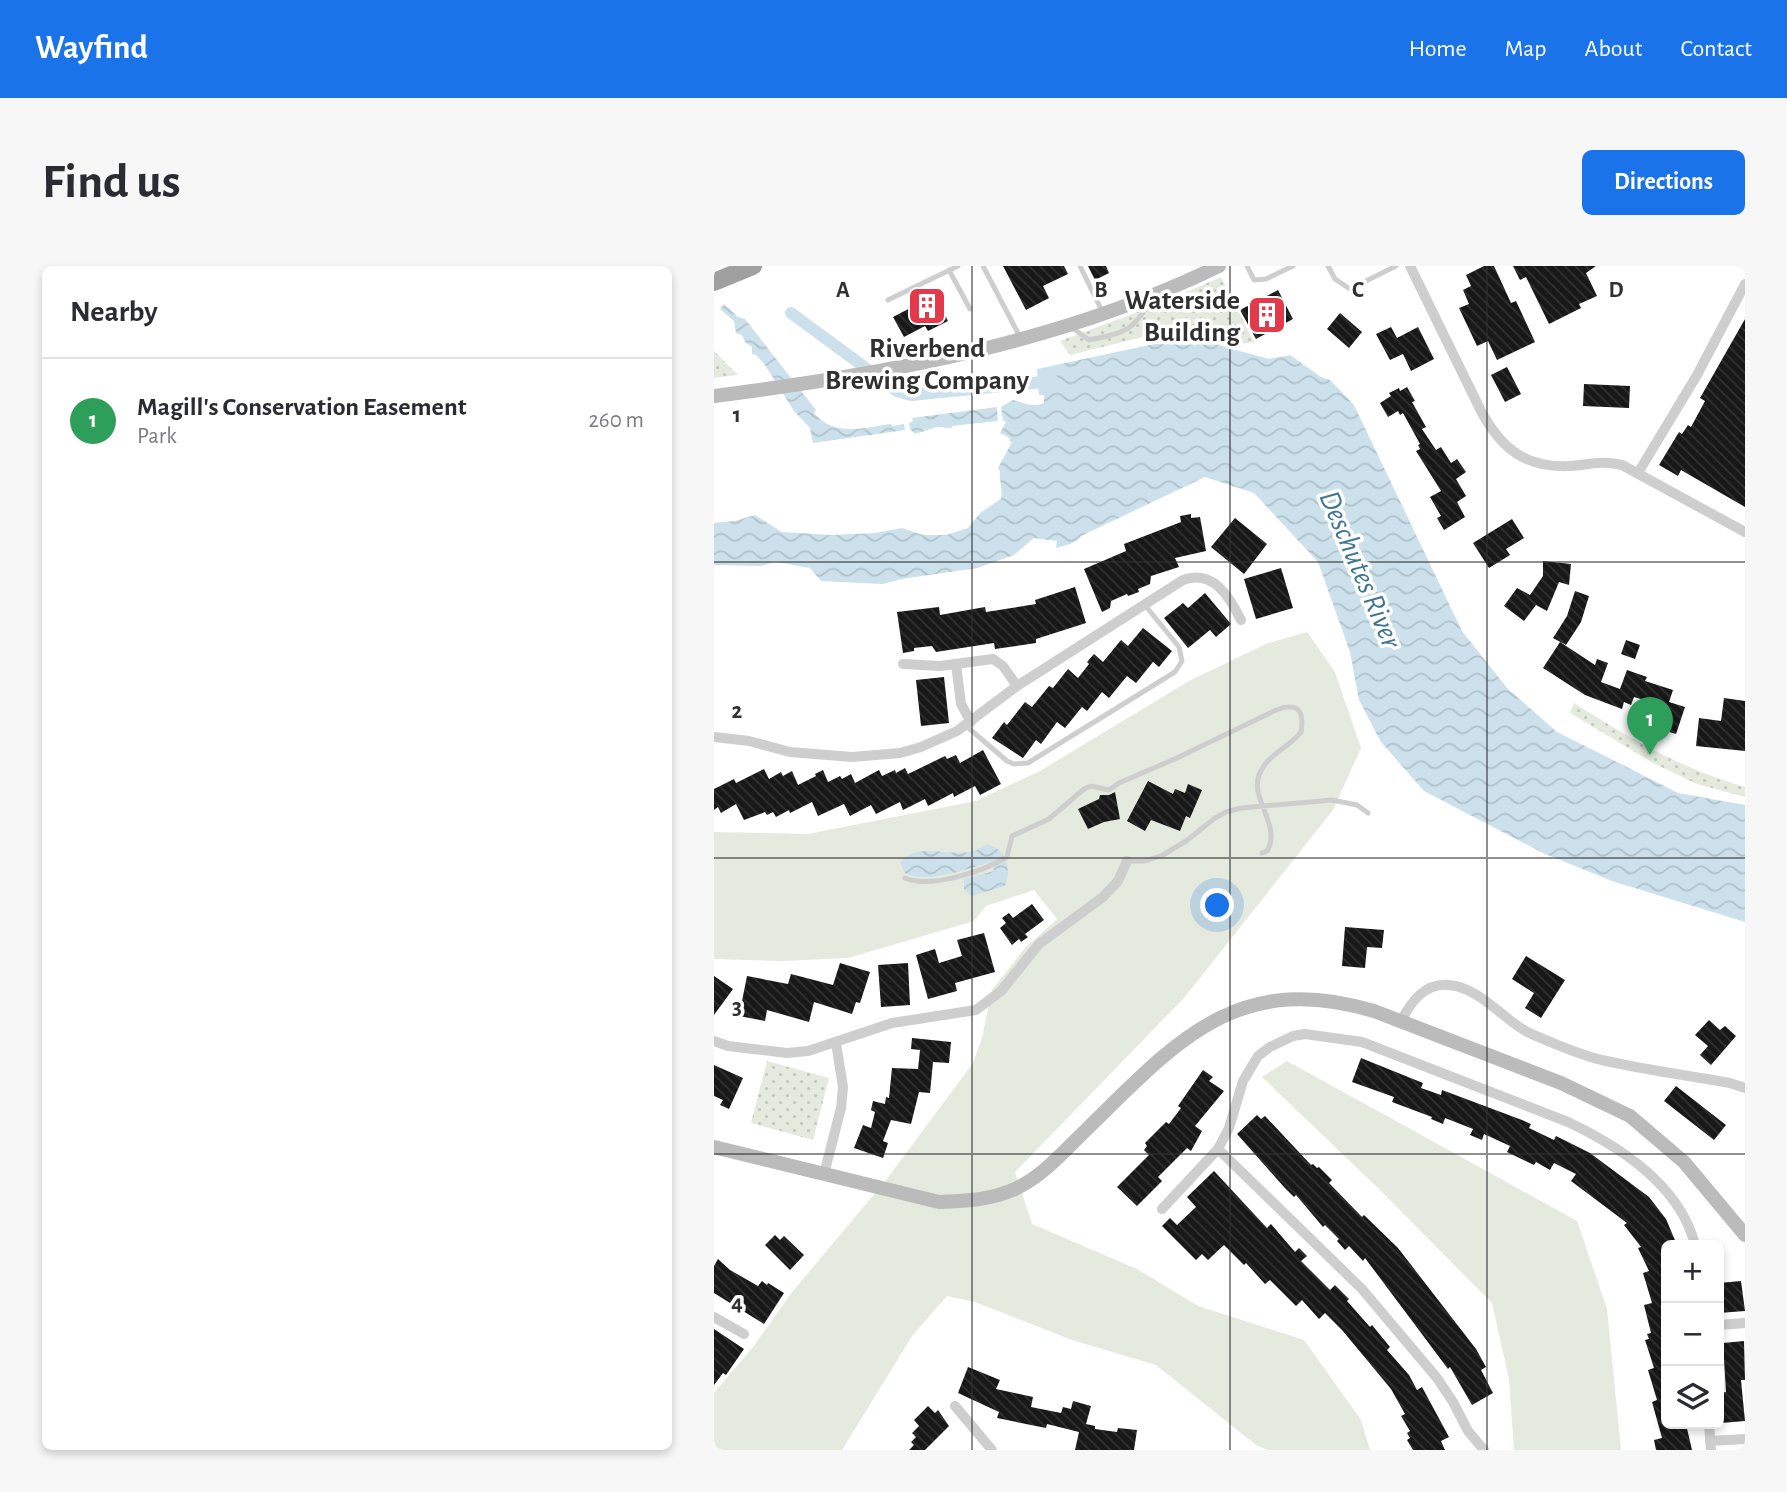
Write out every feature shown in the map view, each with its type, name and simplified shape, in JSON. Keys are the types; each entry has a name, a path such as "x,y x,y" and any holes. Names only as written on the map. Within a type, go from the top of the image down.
{"highway":[{"path":"714,282 753,266"}],"main road":[{"path":"714,396 857,375 1022,340 1104,314 1154,295 1198,271 1219,266"},
{"path":"714,1147 939,1202 975,1201 1017,1188 1049,1166 1160,1058 1206,1024 1224,1015 1266,1002 1318,999 1349,1003 1401,1021 1561,1083 1630,1116 1684,1161 1745,1235"}],"street":[{"path":"1410,266 1482,413 1495,436 1511,451 1547,466 1603,461 1622,465 1745,532"},
{"path":"1638,473 1697,375 1745,285"},
{"path":"714,737 749,741 790,752 852,757 921,747 942,739 968,723 1017,686 1183,580 1194,576 1214,582 1241,620"},
{"path":"903,664 921,666 993,659 1003,666 1017,686"},
{"path":"956,664 961,704 968,723"},
{"path":"714,1041 728,1046 787,1053 808,1051 892,1023 965,1013 986,1005 1001,991 1039,944 1103,897 1118,881 1127,861"},
{"path":"1401,1021 1412,1000 1422,992 1436,985 1449,985 1466,989 1506,1019 1532,1034 1576,1052 1601,1060 1745,1088"},
{"path":"1163,1209 1218,1149 1229,1128 1248,1070 1258,1056 1293,1036 1306,1034 1362,1042 1568,1122 1604,1140 1622,1151 1674,1200 1687,1222 1693,1240"},
{"path":"824,1174 841,1108 843,1087 835,1043"},
{"path":"1218,1149 1362,1289 1437,1378 1468,1431 1485,1450"},
{"path":"714,1317 744,1334"},
{"path":"1724,1325 1745,1323"},
{"path":"956,1406 992,1450"},
{"path":"1711,1446 1745,1439"}],"lane":[{"path":"888,300 958,266"},
{"path":"983,266 1022,340"},
{"path":"1080,266 1104,314"},
{"path":"1247,266 1254,280 1266,279 1293,266"},
{"path":"1328,266 1335,279 1350,289 1396,266"},
{"path":"949,270 970,309"},
{"path":"1068,326 1089,341 1125,332 1134,326 1154,295"},
{"path":"968,723 1007,761 1014,764 1028,763 1175,672 1182,661 1179,647 1144,604"},
{"path":"905,878 931,882 990,867 1007,857 1012,836 1049,819 1084,789 1091,786 1109,790 1118,783 1274,711 1293,706 1299,709 1301,714 1301,732 1290,744 1277,751 1258,779 1258,790 1271,839 1267,851 1262,853"},
{"path":"1127,861 1145,861 1163,855 1226,812 1332,800 1357,804 1368,813"}],"shaded area":[{"path":"1221,277 1254,342 1192,344 1179,342 1159,333 1070,355 1060,341 1159,304"},
{"path":"714,351 738,375 714,378"},
{"path":"1307,632 1335,672 1361,748 1333,810 1184,998 1015,1172 1032,1224 1137,1269 1198,1306 1304,1340 1361,1420 1370,1450 1268,1450 1256,1445 1156,1365 1072,1340 975,1302 947,1296 912,1336 842,1450 714,1450 714,1393 753,1347 793,1291 887,1179 973,1063 982,1038 992,990 1025,948 1057,919 1034,890 986,906 974,921 848,958 782,961 714,959 714,832 808,834 976,801 1040,771 1189,681 1266,644"},
{"path":"1574,703 1656,751 1698,771 1745,787 1745,797 1697,784 1655,764 1570,713"},
{"path":"767,1061 829,1078 813,1140 751,1123"},
{"path":"1287,1061 1577,1221 1607,1309 1621,1450 1514,1450 1509,1379 1492,1303 1378,1188 1262,1077"}],"water":[{"path":"724,304 738,317 745,319 822,421 849,429 904,424 905,430 813,443 810,428 794,411 765,365 752,354 752,347 745,342 742,335 736,333 734,321 720,309"},
{"name":"Deschutes River","path":"1154,344 1218,345 1269,359 1290,355 1321,377 1330,380 1354,405 1462,631 1507,688 1557,732 1678,793 1745,805 1745,922 1612,881 1543,853 1424,791 1381,742 1359,700 1350,652 1318,562 1254,493 1205,477 1081,536 1070,544 1056,548 1057,541 1034,538 1014,555 977,568 883,584 821,581 810,568 776,562 761,566 714,565 714,523 755,515 782,532 832,535 875,533 902,528 923,535 946,535 968,528 980,513 1001,499 998,468 1012,442 1000,433 1006,422 1003,420 1001,407 1013,400 1032,405 1044,403 1044,395 1039,395 1037,369"},
{"path":"997,407 998,421 952,428 937,427 915,434 910,429 912,418"},
{"path":"986,844 1003,854 1006,860 1008,872 1005,886 971,896 964,889 964,879 994,871 991,862 948,874 924,877 905,873 900,863 908,855 918,852 966,852 977,850"}],"building":[{"name":"Riverbend Brewing Company","path":"1003,266 1064,266 1068,274 1043,286 1049,298 1026,310"},
{"path":"1088,266 1106,266 1109,273 1095,280"},
{"path":"1484,266 1494,266 1511,303 1516,301 1535,342 1497,360 1488,341 1477,346 1459,308 1469,304 1463,290 1471,286 1466,275"},
{"path":"1513,266 1596,266 1586,273 1597,296 1579,304 1581,308 1549,324 1526,277 1520,280"},
{"name":"Waterside Building","path":"1278,290 1293,319 1256,339 1240,310"},
{"name":"Riverbend Brewing Company","path":"935,295 948,321 928,331 925,326 904,337 893,317"},
{"path":"1340,313 1362,332 1349,348 1327,329"},
{"path":"1745,319 1745,507 1681,470 1678,476 1659,465 1679,432 1682,434 1688,425 1691,427 1705,401 1700,398"},
{"path":"1391,327 1397,338 1418,327 1434,359 1411,371 1403,354 1390,360 1376,334"},
{"path":"1507,367 1521,394 1505,402 1491,375"},
{"path":"1584,384 1630,386 1629,408 1583,406"},
{"path":"1407,387 1426,427 1422,429 1436,450 1441,447 1451,463 1457,459 1466,472 1456,479 1466,496 1457,502 1465,517 1444,530 1437,518 1441,516 1430,497 1441,491 1416,451 1420,449 1420,444 1403,413 1400,415 1398,411 1388,417 1380,403 1391,396 1389,393"},
{"path":"1191,514 1191,518 1200,517 1206,551 1175,558 1179,567 1151,576 1150,584 1138,589 1139,592 1111,601 1110,608 1102,612 1084,569 1126,551 1124,544 1181,522 1180,516"},
{"path":"1235,518 1267,544 1244,574 1211,547"},
{"path":"1512,519 1524,538 1506,549 1510,555 1489,568 1473,543"},
{"path":"1543,561 1571,564 1569,585 1559,582 1547,611 1536,605 1524,621 1504,606 1517,588 1530,595 1543,576"},
{"path":"1281,568 1293,608 1256,619 1244,579"},
{"path":"1075,587 1086,623 1036,639 1036,643 995,649 994,643 936,652 932,646 914,648 914,651 903,653 897,612 939,607 940,615 985,607 986,612 1036,604 1035,600"},
{"path":"1575,591 1589,596 1581,622 1566,645 1553,638 1567,616"},
{"path":"1205,593 1231,624 1216,637 1210,630 1188,648 1164,618 1183,603 1188,608"},
{"path":"1143,628 1172,651 1159,667 1153,662 1136,683 1127,676 1109,698 1102,692 1087,711 1082,707 1065,728 1057,722 1041,744 1036,740 1023,758 992,738 1004,722 1007,725 1025,702 1032,707 1049,686 1053,688 1068,669 1078,678 1094,654 1103,662 1121,640 1128,646"},
{"path":"1626,640 1640,645 1635,659 1621,654"},
{"path":"1560,642 1595,665 1597,659 1608,663 1601,682 1620,689 1627,670 1647,677 1645,681 1673,690 1669,702 1685,707 1676,734 1650,726 1657,704 1634,697 1631,705 1624,702 1622,709 1585,695 1543,668"},
{"path":"944,677 949,723 921,726 916,680"},
{"path":"1724,698 1745,701 1745,751 1696,746 1699,718 1721,721"},
{"path":"983,750 1001,784 980,795 975,786 954,797 953,793 928,806 925,799 903,810 900,802 876,814 871,805 850,816 844,804 818,816 812,802 776,817 773,812 767,815 765,812 744,820 736,804 721,813 718,807 714,810 714,789 734,779 736,783 764,769 769,779 781,772 783,776 792,771 798,785 823,770 828,782 851,774 855,783 879,770 882,776 905,768 908,774 945,756 947,759 956,755 960,763"},
{"path":"1148,781 1173,794 1175,789 1185,793 1188,784 1202,790 1190,818 1186,816 1180,831 1151,820 1145,831 1127,821"},
{"path":"1115,792 1120,819 1088,829 1078,809 1099,799 1100,795"},
{"path":"1032,904 1044,920 1025,934 1028,937 1021,942 1019,939 1012,945 1000,928 1006,923 1002,918 1009,913 1013,918"},
{"path":"1345,927 1384,930 1382,948 1367,947 1365,968 1342,966"},
{"path":"984,933 995,972 955,983 957,991 928,999 916,955 935,949 939,963 962,956 957,940"},
{"path":"1526,956 1565,980 1541,1018 1525,1008 1534,993 1512,979"},
{"path":"840,963 870,972 860,1003 856,1002 852,1014 814,1002 809,1022 767,1010 765,1021 739,1016 747,976 788,984 791,974 833,985"},
{"path":"908,963 910,1005 881,1007 878,965"},
{"path":"714,976 733,989 714,1015"},
{"path":"1709,1020 1720,1030 1725,1026 1736,1036 1711,1065 1700,1055 1708,1046 1695,1035"},
{"path":"912,1038 951,1042 949,1063 933,1062 930,1093 919,1092 911,1124 891,1120 883,1141 888,1143 883,1158 854,1148 863,1125 871,1128 875,1112 871,1110 873,1101 885,1104 886,1097 889,1098 892,1068 918,1069 920,1050 911,1049"},
{"path":"1361,1058 1423,1083 1421,1088 1441,1095 1442,1090 1531,1124 1529,1128 1554,1140 1556,1136 1590,1153 1649,1197 1666,1219 1675,1240 1661,1240 1661,1429 1687,1429 1692,1450 1656,1450 1654,1440 1662,1438 1652,1402 1657,1400 1648,1370 1654,1368 1645,1340 1649,1339 1647,1334 1651,1333 1644,1305 1652,1303 1643,1273 1649,1271 1638,1248 1641,1247 1624,1225 1627,1223 1571,1181 1576,1174 1554,1163 1550,1170 1536,1162 1534,1165 1507,1152 1510,1146 1484,1134 1482,1140 1470,1135 1473,1129 1445,1118 1443,1124 1392,1102 1394,1097 1352,1082"},
{"path":"714,1065 743,1078 729,1109 720,1105 723,1100 714,1096"},
{"path":"1203,1070 1213,1077 1209,1081 1224,1091 1195,1126 1202,1131 1191,1151 1187,1148 1158,1177 1162,1181 1137,1206 1117,1187 1149,1155 1144,1150 1147,1146 1145,1143 1166,1122 1169,1124"},
{"path":"1676,1086 1726,1125 1714,1140 1664,1101"},
{"path":"1257,1115 1261,1119 1265,1116 1311,1165 1319,1167 1332,1180 1329,1183 1362,1217 1364,1215 1398,1248 1476,1349 1486,1367 1481,1370 1493,1393 1472,1405 1450,1367 1448,1369 1365,1258 1363,1261 1349,1246 1345,1250 1337,1241 1339,1239 1325,1225 1323,1227 1296,1195 1294,1197 1284,1187 1237,1134"},
{"path":"1214,1171 1267,1228 1271,1224 1295,1252 1299,1248 1307,1256 1301,1261 1330,1290 1335,1285 1370,1327 1372,1325 1390,1347 1387,1350 1409,1375 1417,1390 1422,1387 1449,1437 1441,1441 1445,1450 1413,1450 1407,1440 1410,1438 1407,1433 1410,1431 1401,1416 1405,1414 1391,1389 1325,1313 1319,1319 1302,1300 1296,1306 1270,1280 1265,1284 1246,1263 1244,1265 1224,1245 1208,1260 1202,1254 1196,1260 1162,1226 1170,1218 1177,1225 1196,1207 1187,1197"},
{"path":"775,1235 780,1240 784,1236 804,1255 790,1270 765,1245"},
{"path":"718,1259 730,1270 758,1286 762,1281 784,1293 764,1324 714,1293 714,1266"},
{"path":"1741,1281 1745,1311 1724,1313 1724,1283"},
{"path":"714,1329 744,1349 726,1375 723,1373 714,1385"},
{"path":"1744,1341 1745,1380 1741,1380 1745,1421 1724,1423 1724,1343"},
{"path":"968,1367 1000,1380 996,1389 1033,1397 1031,1407 1061,1413 1063,1407 1071,1409 1073,1401 1091,1406 1086,1424 1095,1426 1095,1429 1117,1432 1118,1428 1137,1430 1134,1450 1075,1450 1079,1432 1047,1424 1046,1428 997,1418 999,1412 958,1393"},
{"path":"928,1406 935,1413 938,1410 949,1426 925,1450 909,1450 916,1437 912,1433 919,1426 914,1420"}],"waterway":[{"path":"791,313 897,391 911,395 1053,381"}],"place":[{"name":"Riverbend Brewing Company","path":"927,306"},
{"name":"Waterside Building","path":"1267,315"},
{"name":"Magill's Conservation Easement","path":"1650,755"}]}
